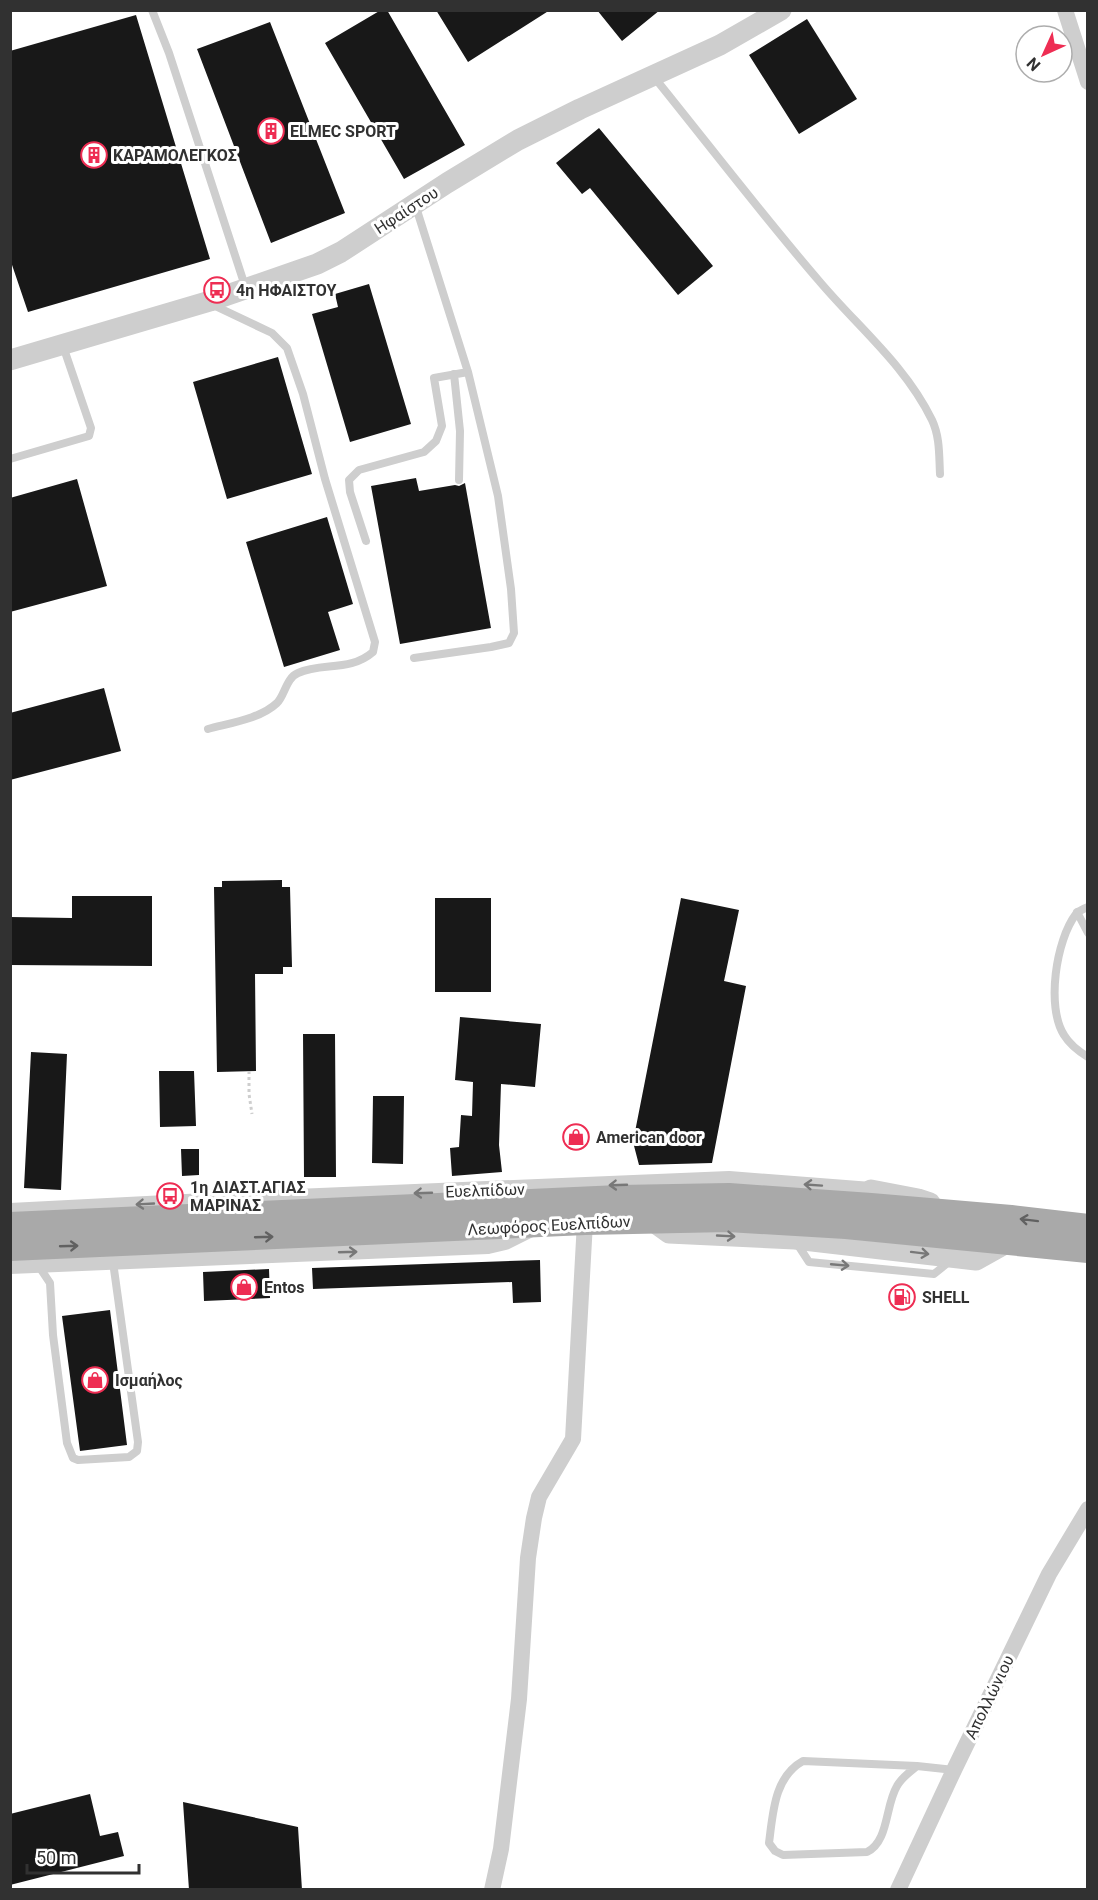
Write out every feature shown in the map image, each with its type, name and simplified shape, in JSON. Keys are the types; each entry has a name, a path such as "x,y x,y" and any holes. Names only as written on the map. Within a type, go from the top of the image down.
{"main road":[{"name":"Λεωφόρος Ευελπίδων","path":"10,1248 37,1256 729,1188 871,1198 955,1214 1088,1227"},
{"name":"Λεωφόρος Ευελπίδων","path":"591,1202 651,1220 728,1220 846,1236 1010,1241 1088,1250"},
{"name":"Λεωφόρος Ευελπίδων","path":"10,1225 227,1207 532,1206"}],"street":[{"name":"Ηφαίστου","path":"10,360 246,290 324,261 523,137 720,45 781,10"},
{"path":"1065,10 1088,82"},
{"path":"492,1890 501,1850 519,1699 528,1558 534,1518 539,1497 573,1439 591,1202"},
{"name":"Ευελπίδων","path":"10,1266 37,1256 113,1262 488,1246 505,1242 532,1206 591,1202"},
{"path":"10,1211 227,1207"},
{"path":"651,1220 669,1233 795,1239 846,1236 976,1260 1010,1241"},
{"name":"Απολλώνιου","path":"898,1890 1049,1574 1088,1509"}],"lane":[{"path":"152,10 169,52 246,290"},
{"path":"653,76 821,283 902,371 932,421 939,440 940,474"},
{"path":"414,658 509,643 514,633 511,589 498,496 468,372 415,204"},
{"path":"207,302 272,333 287,348 303,394 325,479 375,642 373,652 356,663 296,673 286,685 278,702 260,714 208,729"},
{"path":"10,459 89,436 91,428 63,345"},
{"path":"366,541 350,492 349,480 359,470 424,452 436,441 442,426 434,378 468,372"},
{"path":"454,374 460,431 459,480"},
{"path":"1088,907 1077,912 1063,939 1055,978 1057,1018 1062,1034 1071,1046 1088,1057"},
{"path":"1077,912 1088,933"},
{"path":"795,1239 809,1262 934,1274 955,1257"},
{"path":"37,1256 50,1283 52,1335 67,1443 69,1452 73,1458 78,1460 129,1457 137,1451 138,1442 113,1262"},
{"path":"917,1766 896,1787 880,1840 874,1848 867,1852 783,1855 775,1851 769,1843 776,1796 790,1770 803,1761 917,1766 954,1770"}],"path":[{"path":"249,1071 252,1114"}],"building":[{"path":"381,10 387,10 465,145 404,179 325,43"},
{"path":"436,10 550,10 468,62"},
{"path":"597,10 660,10 622,41"},
{"name":"ΚΑΡΑΜΟΛΕΓΚΟΣ","path":"136,15 210,259 28,312 10,259 10,51"},
{"path":"807,19 857,99 799,134 749,55"},
{"name":"ELMEC SPORT","path":"270,22 345,213 271,243 197,49"},
{"path":"599,128 713,266 678,295 590,188 582,194 556,163"},
{"path":"369,284 411,424 350,442 312,314 338,307 335,294"},
{"path":"278,357 312,474 227,499 193,382"},
{"path":"416,478 419,491 459,486 465,483 491,628 400,644 371,486"},
{"path":"77,479 107,586 10,612 10,498"},
{"path":"327,517 353,604 328,612 340,650 284,667 246,542"},
{"path":"104,688 121,751 10,780 10,713"},
{"path":"282,880 282,887 290,887 292,967 283,967 283,974 255,974 256,1071 217,1072 214,887 222,887 222,881"},
{"path":"72,896 152,896 152,966 10,965 10,917 72,918"},
{"path":"435,898 491,898 491,992 435,992"},
{"path":"681,898 739,910 724,981 746,986 712,1163 639,1165 633,1142"},
{"path":"460,1017 541,1024 535,1087 501,1084 499,1145 502,1172 452,1176 450,1148 459,1147 461,1115 472,1116 473,1082 455,1080"},
{"path":"303,1034 335,1034 336,1177 304,1177"},
{"path":"31,1052 67,1054 61,1190 24,1188"},
{"path":"159,1071 194,1071 196,1126 160,1127"},
{"path":"373,1096 404,1096 403,1164 372,1163"},
{"path":"181,1149 199,1149 199,1175 182,1176"},
{"path":"540,1260 541,1302 513,1303 512,1282 313,1289 312,1268"},
{"path":"269,1269 270,1298 204,1301 203,1272"},
{"name":"Ισμαήλος","path":"110,1310 127,1445 80,1451 62,1316"},
{"path":"90,1794 100,1836 118,1832 124,1856 10,1885 10,1814"},
{"path":"183,1802 298,1827 302,1890 189,1890"}],"place":[{"name":"ELMEC SPORT","path":"271,131"},
{"name":"ΚΑΡΑΜΟΛΕΓΚΟΣ","path":"94,155"},
{"name":"4η ΗΦΑΙΣΤΟΥ","path":"217,290"},
{"name":"American door","path":"576,1137"},
{"name":"1η ΔΙΑΣΤ.ΑΓΙΑΣ ΜΑΡΙΝΑΣ","path":"170,1196"},
{"name":"Entos","path":"244,1287"},
{"name":"SHELL","path":"902,1297"},
{"name":"Ισμαήλος","path":"95,1380"}]}
